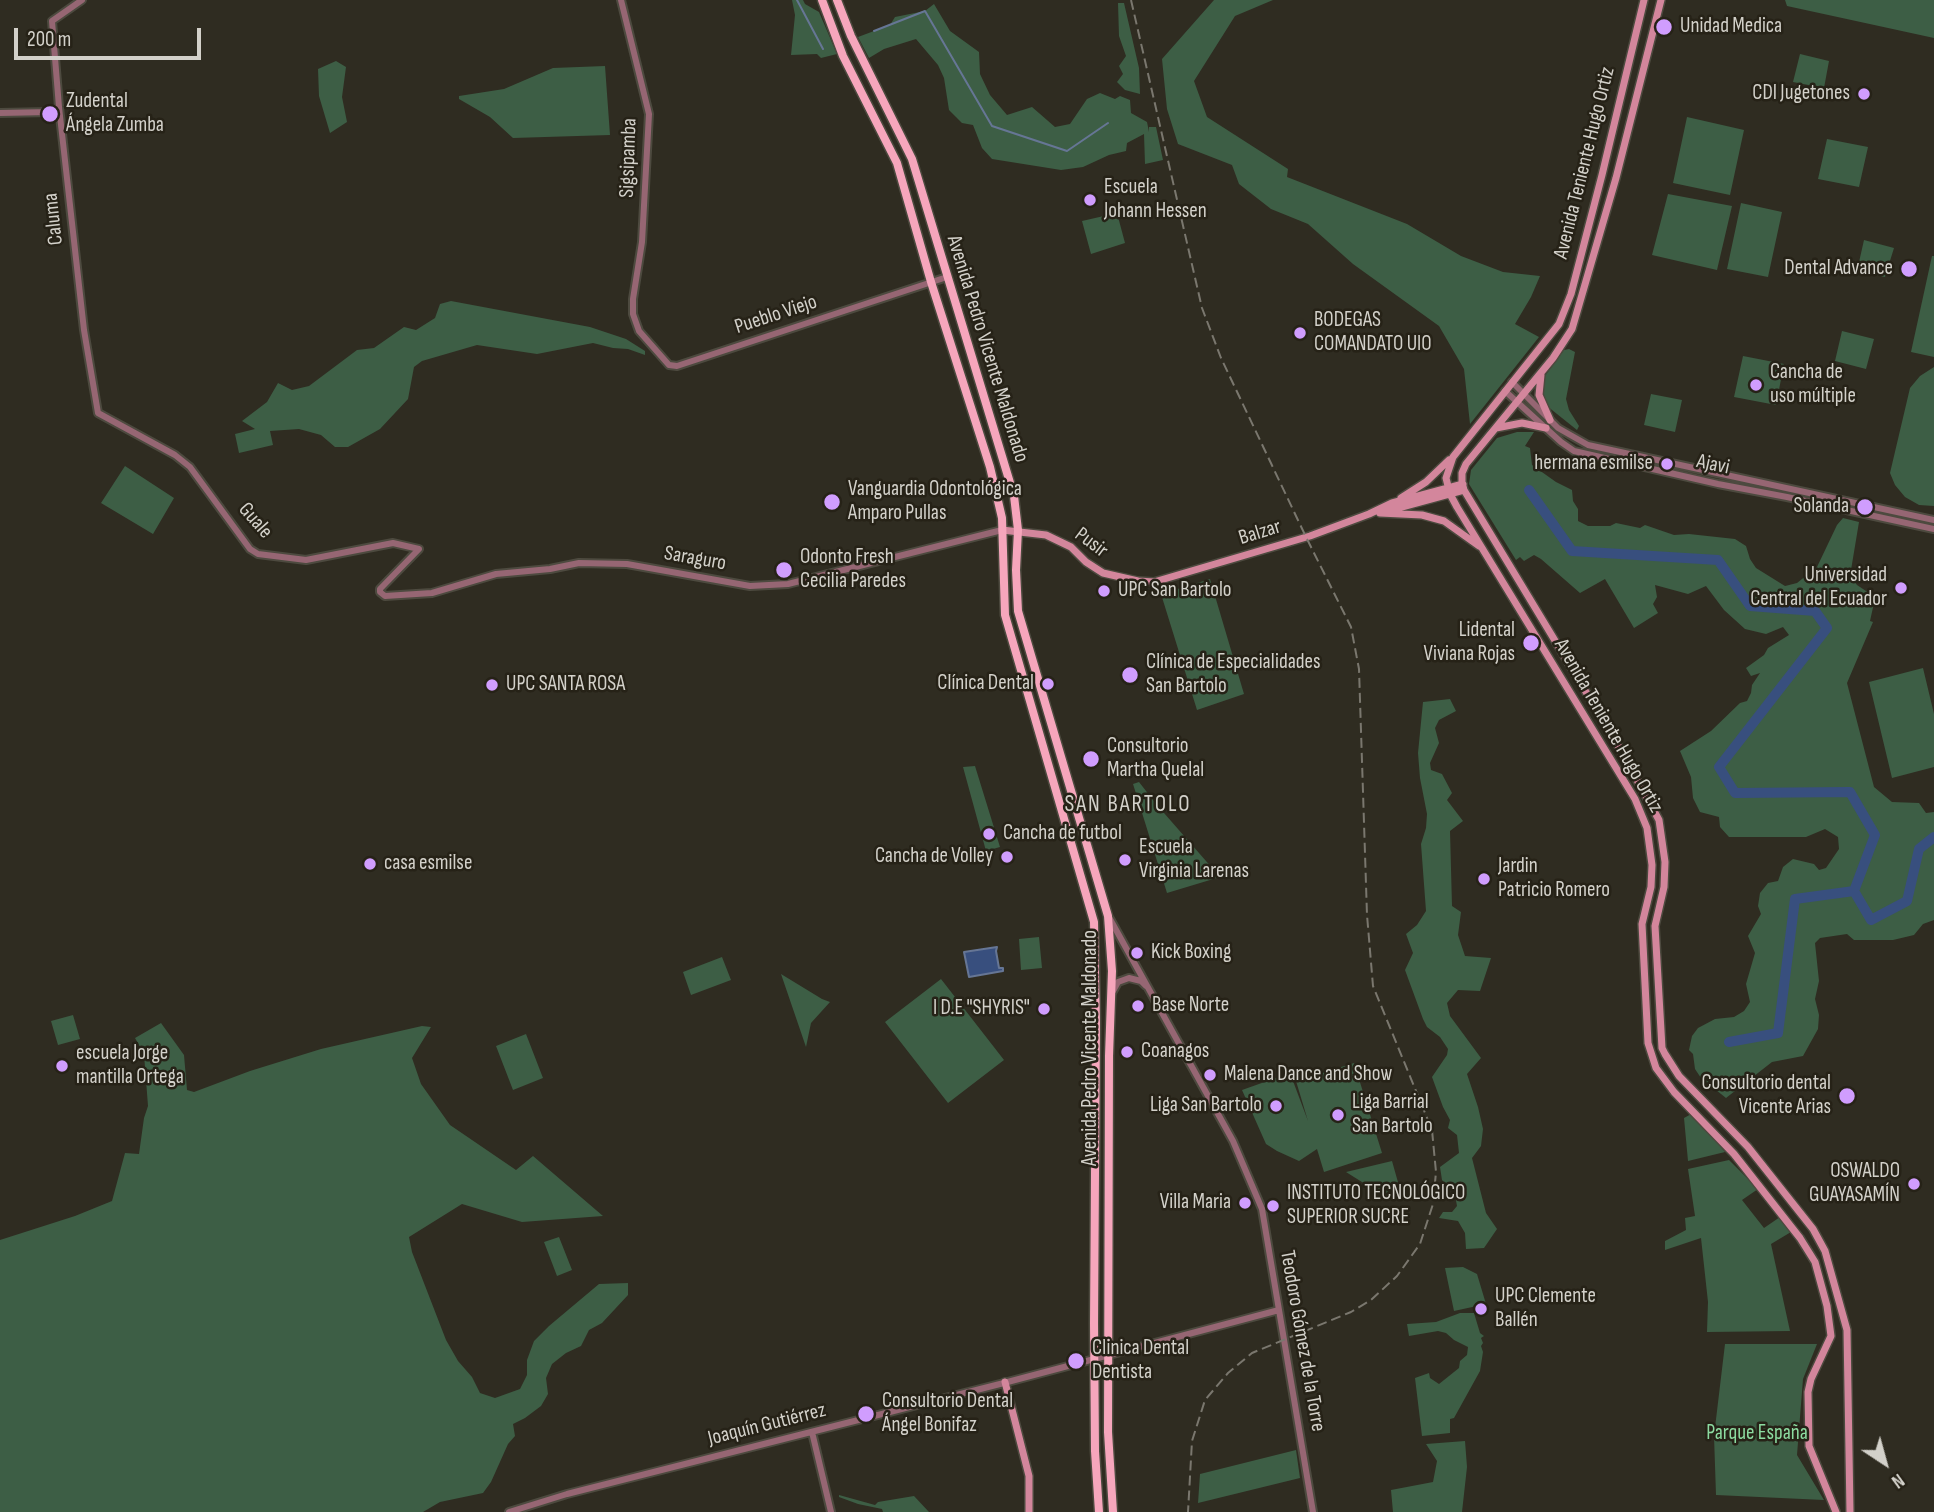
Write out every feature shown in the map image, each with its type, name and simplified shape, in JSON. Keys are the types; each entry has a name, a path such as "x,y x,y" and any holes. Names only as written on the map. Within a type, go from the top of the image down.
{"main road":[{"name":"Avenida Pedro Vicente Maldonado","path":"822,0 843,56 897,163 931,282 990,467 1001,507 1005,615 1094,922 1094,1358 1099,1512"},
{"name":"Avenida Pedro Vicente Maldonado","path":"837,0 851,36 912,159 1014,496 1018,530 1018,611 1108,916 1112,993 1109,1056 1108,1354 1109,1460 1113,1512"},
{"name":"Avenida Teniente Hugo Ortiz","path":"1392,503 1426,482 1452,457 1559,324 1571,294 1644,0"},
{"name":"Avenida Teniente Hugo Ortiz","path":"1661,0 1632,119 1572,329 1543,370 1466,464 1462,473 1463,487 1621,751 1659,820 1665,862 1664,887 1655,926 1662,1043 1665,1054 1679,1076 1748,1147 1813,1230 1825,1251 1847,1331 1850,1512"},
{"path":"1543,370 1539,395 1550,420"},
{"path":"1496,428 1522,423 1546,428"},
{"path":"1450,491 1446,473 1452,457"},
{"name":"Balzar","path":"1369,514 1463,487"},
{"name":"Avenida Teniente Hugo Ortiz","path":"1450,491 1634,799 1647,828 1652,864 1651,887 1642,924 1648,1043 1652,1060 1674,1092 1734,1154 1800,1238 1815,1262 1827,1306 1831,1336 1811,1379 1808,1392 1809,1446 1836,1512"},
{"name":"Balzar","path":"1160,581 1310,536 1392,503 1450,491"},
{"path":"1380,513 1422,516 1444,521 1483,548"},
{"name":"Pusir","path":"1002,530 1018,530 1058,540 1071,547 1087,564 1103,573 1138,581 1160,581"},
{"path":"1005,1382 1029,1476 1029,1512"}],"street":[{"name":"Caluma","path":"82,0 52,21 58,107 84,330 98,413"},
{"name":"Sigsipamba","path":"621,0 649,122 642,242 633,299 635,320"},
{"path":"0,113 50,112 58,107"},
{"name":"Pueblo Viejo","path":"635,320 639,331 669,365 677,366 947,277"},
{"name":"Ajavi","path":"1512,382 1567,434 1588,444 1934,520"},
{"name":"Ajavi","path":"1505,391 1574,450 1934,530"},
{"name":"Guale","path":"98,413 175,455 190,467 250,549 258,554 306,560 393,543 419,549 380,592"},
{"name":"Saraguro","path":"380,592 385,596 432,593 496,574 550,569 579,562 627,564 750,586 788,584 1002,530"},
{"name":"Teodoro Gómez de la Torre","path":"1108,916 1233,1141 1262,1209 1313,1512"},
{"path":"1112,993 1118,982 1129,978 1141,981 1152,993"},
{"name":"Joaquín Gutiérrez","path":"509,1512 567,1494 1279,1310"},
{"path":"812,1432 831,1512"}],"green space":[{"path":"792,0 803,0 819,12 837,54 821,58 817,54 791,55 795,15"},
{"path":"1214,0 1273,0 1235,16 1194,81 1207,117 1288,169 1287,177 1407,224 1461,256 1503,272 1540,276 1515,324 1539,337 1470,424 1464,369 1439,326 1353,264 1308,224 1271,209 1239,184 1232,165 1178,144 1167,109 1162,59"},
{"path":"1785,0 1934,0 1934,38 1787,6"},
{"path":"1118,3 1124,3 1139,68 1140,94 1125,90 1117,82 1123,74 1119,66 1126,56 1119,36"},
{"path":"934,4 950,31 979,52 980,74 990,95 1007,115 1032,107 1055,127 1070,124 1087,99 1100,93 1115,99 1120,96 1130,100 1131,113 1147,122 1149,132 1149,127 1156,127 1163,160 1145,164 1144,134 1127,143 1126,151 1109,155 1083,167 1061,170 992,159 982,148 973,125 962,123 949,110 944,78 938,65 916,39 884,49 869,58 858,37 890,25 895,17 925,11"},
{"path":"1800,54 1829,61 1824,88 1793,82"},
{"path":"336,61 346,67 342,97 347,122 330,133 319,96 318,69"},
{"path":"605,66 610,135 513,138 490,117 459,99 459,96 504,89 553,68"},
{"path":"1687,117 1744,130 1730,195 1673,183"},
{"path":"1827,139 1868,147 1859,187 1818,179"},
{"path":"1668,194 1732,206 1717,270 1652,255"},
{"path":"1741,203 1782,212 1768,277 1727,269"},
{"path":"1117,213 1125,243 1091,254 1082,221"},
{"path":"1864,240 1894,248 1885,277 1857,271"},
{"path":"1934,256 1934,357 1911,352"},
{"path":"451,301 590,327 626,339 645,351 645,355 593,343 537,354 477,345 422,361 414,367 408,399 380,429 348,447 335,447 321,435 299,429 270,431 273,445 239,453 235,434 255,429 242,421 267,402 278,383 292,390 309,386 357,350 374,348 404,327 416,330 435,318 440,304"},
{"path":"1842,331 1874,339 1866,369 1835,361"},
{"path":"1564,350 1575,352 1566,399 1579,426 1577,430 1547,406 1543,392 1542,380"},
{"path":"1743,356 1784,364 1776,405 1734,397"},
{"path":"1934,367 1934,506 1919,505 1905,497 1895,485 1890,473 1910,388 1920,376"},
{"path":"1651,394 1682,400 1675,432 1644,425"},
{"path":"1517,432 1534,432 1525,446 1530,448 1532,465 1572,490 1573,501 1578,509 1578,521 1588,526 1610,526 1616,523 1640,528 1645,525 1674,535 1735,539 1746,546 1756,568 1785,586 1797,583 1817,567 1843,518 1859,522 1850,576 1857,585 1876,594 1870,621 1873,622 1847,683 1874,787 1892,802 1919,803 1926,813 1934,812 1934,920 1923,924 1914,935 1893,940 1854,940 1847,934 1820,938 1815,943 1819,981 1815,999 1819,1015 1818,1029 1803,1056 1772,1062 1726,1098 1701,1078 1695,1069 1693,1054 1689,1050 1692,1036 1698,1028 1715,1019 1734,1017 1744,1011 1750,1002 1746,984 1755,953 1748,936 1761,914 1758,906 1760,893 1768,883 1778,881 1783,867 1793,859 1814,864 1819,870 1826,868 1839,849 1838,837 1825,829 1806,837 1729,837 1720,827 1719,817 1700,812 1693,798 1691,777 1680,751 1711,731 1740,703 1747,701 1752,685 1760,673 1751,676 1746,668 1764,655 1768,648 1789,635 1783,627 1766,634 1745,629 1724,610 1706,586 1688,594 1655,585 1657,597 1653,604 1658,613 1634,628 1605,579 1580,593 1534,555 1524,561 1520,557 1516,560 1469,484 1471,470 1497,438"},
{"path":"125,466 174,498 153,534 101,503"},
{"path":"1210,579 1244,694 1197,710 1161,594"},
{"path":"1923,668 1934,714 1934,767 1892,778 1869,682"},
{"path":"1450,699 1456,711 1439,720 1435,728 1439,743 1430,763 1431,770 1442,774 1452,793 1447,800 1463,821 1450,831 1452,906 1461,912 1458,935 1465,956 1491,958 1480,991 1458,990 1447,1003 1450,1016 1481,1058 1467,1074 1483,1129 1481,1146 1472,1158 1486,1213 1497,1229 1484,1248 1466,1249 1465,1233 1458,1221 1439,1218 1443,1212 1452,1212 1457,1206 1455,1195 1442,1180 1440,1167 1459,1153 1457,1135 1448,1128 1450,1120 1432,1077 1447,1055 1448,1049 1440,1037 1427,1027 1405,970 1413,953 1406,934 1417,925 1426,911 1421,844 1427,814 1418,753 1423,702"},
{"path":"975,766 1000,847 986,851 963,767"},
{"path":"1139,782 1220,877 1167,893 1133,784"},
{"path":"1039,937 1042,968 1021,970 1019,939"},
{"path":"722,957 731,980 691,995 683,972"},
{"path":"781,974 830,1002 811,1023 806,1047"},
{"path":"941,979 1004,1060 948,1103 885,1022"},
{"path":"73,1015 80,1039 58,1045 51,1021"},
{"path":"161,1023 184,1055 187,1090 194,1092 321,1049 422,1026 431,1027 412,1058 421,1084 450,1125 516,1170 533,1156 603,1216 522,1222 462,1204 409,1237 412,1252 446,1340 480,1393 495,1398 520,1389 527,1375 527,1360 534,1341 549,1326 599,1284 628,1283 628,1295 602,1323 589,1330 581,1346 552,1364 546,1378 548,1394 541,1406 513,1424 515,1436 508,1444 491,1482 483,1493 440,1502 423,1512 0,1512 0,1240 112,1201 125,1153 139,1154 148,1106 144,1054 135,1038"},
{"path":"526,1034 543,1078 513,1090 496,1046"},
{"name":"Liga Barrial San Bartolo","path":"1354,1063 1382,1153 1324,1172 1317,1149 1299,1161 1266,1144 1242,1090 1290,1073 1308,1121 1296,1081"},
{"path":"1693,1113 1725,1152 1688,1161 1684,1118"},
{"path":"1729,1160 1758,1189 1742,1200 1764,1228 1780,1217 1791,1232 1771,1244 1790,1331 1707,1332 1708,1302 1701,1238 1665,1250 1665,1241 1686,1230 1685,1218 1695,1216 1688,1169"},
{"path":"1392,1161 1403,1200 1381,1194 1346,1172"},
{"path":"559,1237 572,1270 557,1276 544,1242"},
{"path":"1463,1267 1477,1274 1486,1304 1454,1311 1445,1268"},
{"path":"1460,1313 1474,1313 1480,1333 1484,1336 1481,1338 1483,1352 1480,1371 1454,1418 1450,1419 1450,1433 1422,1436 1415,1378 1429,1373 1430,1378 1439,1384 1459,1368 1460,1361 1467,1355 1468,1347 1438,1331 1409,1336 1407,1324 1436,1322"},
{"name":"Parque España","path":"1725,1344 1817,1344 1803,1379 1797,1455 1824,1500 1716,1495 1714,1436"},
{"path":"1465,1441 1467,1467 1462,1512 1393,1512 1391,1490 1433,1482 1437,1461 1426,1444"},
{"path":"1296,1450 1300,1478 1198,1503 1200,1474"},
{"path":"839,1495 875,1505 878,1502 914,1496 929,1512 883,1512 882,1509 858,1504"}],"water":[{"path":"997,947 999,968 1003,968 1003,971 969,977 964,952"}],"waterway":[{"path":"797,0 823,49"},
{"path":"874,31 925,11 992,126 1067,151 1108,123"},
{"path":"1529,490 1572,551 1718,560 1750,606 1815,611 1827,628 1719,767 1735,793 1850,792 1875,835 1854,891"},
{"path":"1854,891 1871,920 1907,901 1919,849 1934,837"},
{"path":"1729,1042 1778,1033 1795,899 1854,891"}],"railway":[{"path":"1131,0 1202,308 1221,358 1351,627 1359,669 1367,915 1373,986 1432,1130 1436,1172 1433,1204 1420,1244 1397,1276 1371,1300 1351,1312 1252,1353 1228,1373 1205,1400 1192,1441 1188,1512"}],"place":[{"name":"Unidad Medica","path":"1664,27"},
{"name":"CDI Jugetones","path":"1864,94"},
{"name":"Zudental Ángela Zumba","path":"50,114"},
{"name":"Escuela Johann Hessen","path":"1090,200"},
{"name":"Dental Advance","path":"1909,269"},
{"name":"BODEGAS COMANDATO UIO","path":"1300,333"},
{"name":"Cancha de uso múltiple","path":"1756,385"},
{"name":"hermana esmilse","path":"1667,464"},
{"name":"Vanguardia Odontológica Amparo Pullas","path":"832,502"},
{"name":"Solanda","path":"1865,507"},
{"name":"Odonto Fresh Cecilia Paredes","path":"784,570"},
{"name":"Universidad Central del Ecuador","path":"1901,588"},
{"name":"UPC San Bartolo","path":"1104,591"},
{"name":"Lidental Viviana Rojas","path":"1531,643"},
{"name":"Clínica de Especialidades San Bartolo","path":"1130,675"},
{"name":"Clínica Dental","path":"1048,684"},
{"name":"UPC SANTA ROSA","path":"492,685"},
{"name":"Consultorio Martha Quelal","path":"1091,759"},
{"name":"Cancha de futbol","path":"989,834"},
{"name":"Cancha de Volley","path":"1007,857"},
{"name":"Escuela Virginia Larenas","path":"1125,860"},
{"name":"casa esmilse","path":"370,864"},
{"name":"Jardin Patricio Romero","path":"1484,879"},
{"name":"Kick Boxing","path":"1137,953"},
{"name":"Base Norte","path":"1138,1006"},
{"name":"I D.E \"SHYRIS\"","path":"1044,1009"},
{"name":"Coanagos","path":"1127,1052"},
{"name":"escuela Jorge mantilla Ortega","path":"62,1066"},
{"name":"Malena Dance and Show","path":"1210,1075"},
{"name":"Consultorio dental Vicente Arias","path":"1847,1096"},
{"name":"Liga San Bartolo","path":"1276,1106"},
{"name":"Liga Barrial San Bartolo","path":"1338,1115"},
{"name":"OSWALDO GUAYASAMÍN","path":"1914,1184"},
{"name":"Villa Maria","path":"1245,1203"},
{"name":"INSTITUTO TECNOLÓGICO SUPERIOR SUCRE","path":"1273,1206"},
{"name":"UPC Clemente Ballén","path":"1481,1309"},
{"name":"Clinica Dental Dentista","path":"1076,1361"},
{"name":"Consultorio Dental Ángel Bonifaz","path":"866,1414"}],"district":[{"name":"SAN BARTOLO","path":"1128,805"}]}
